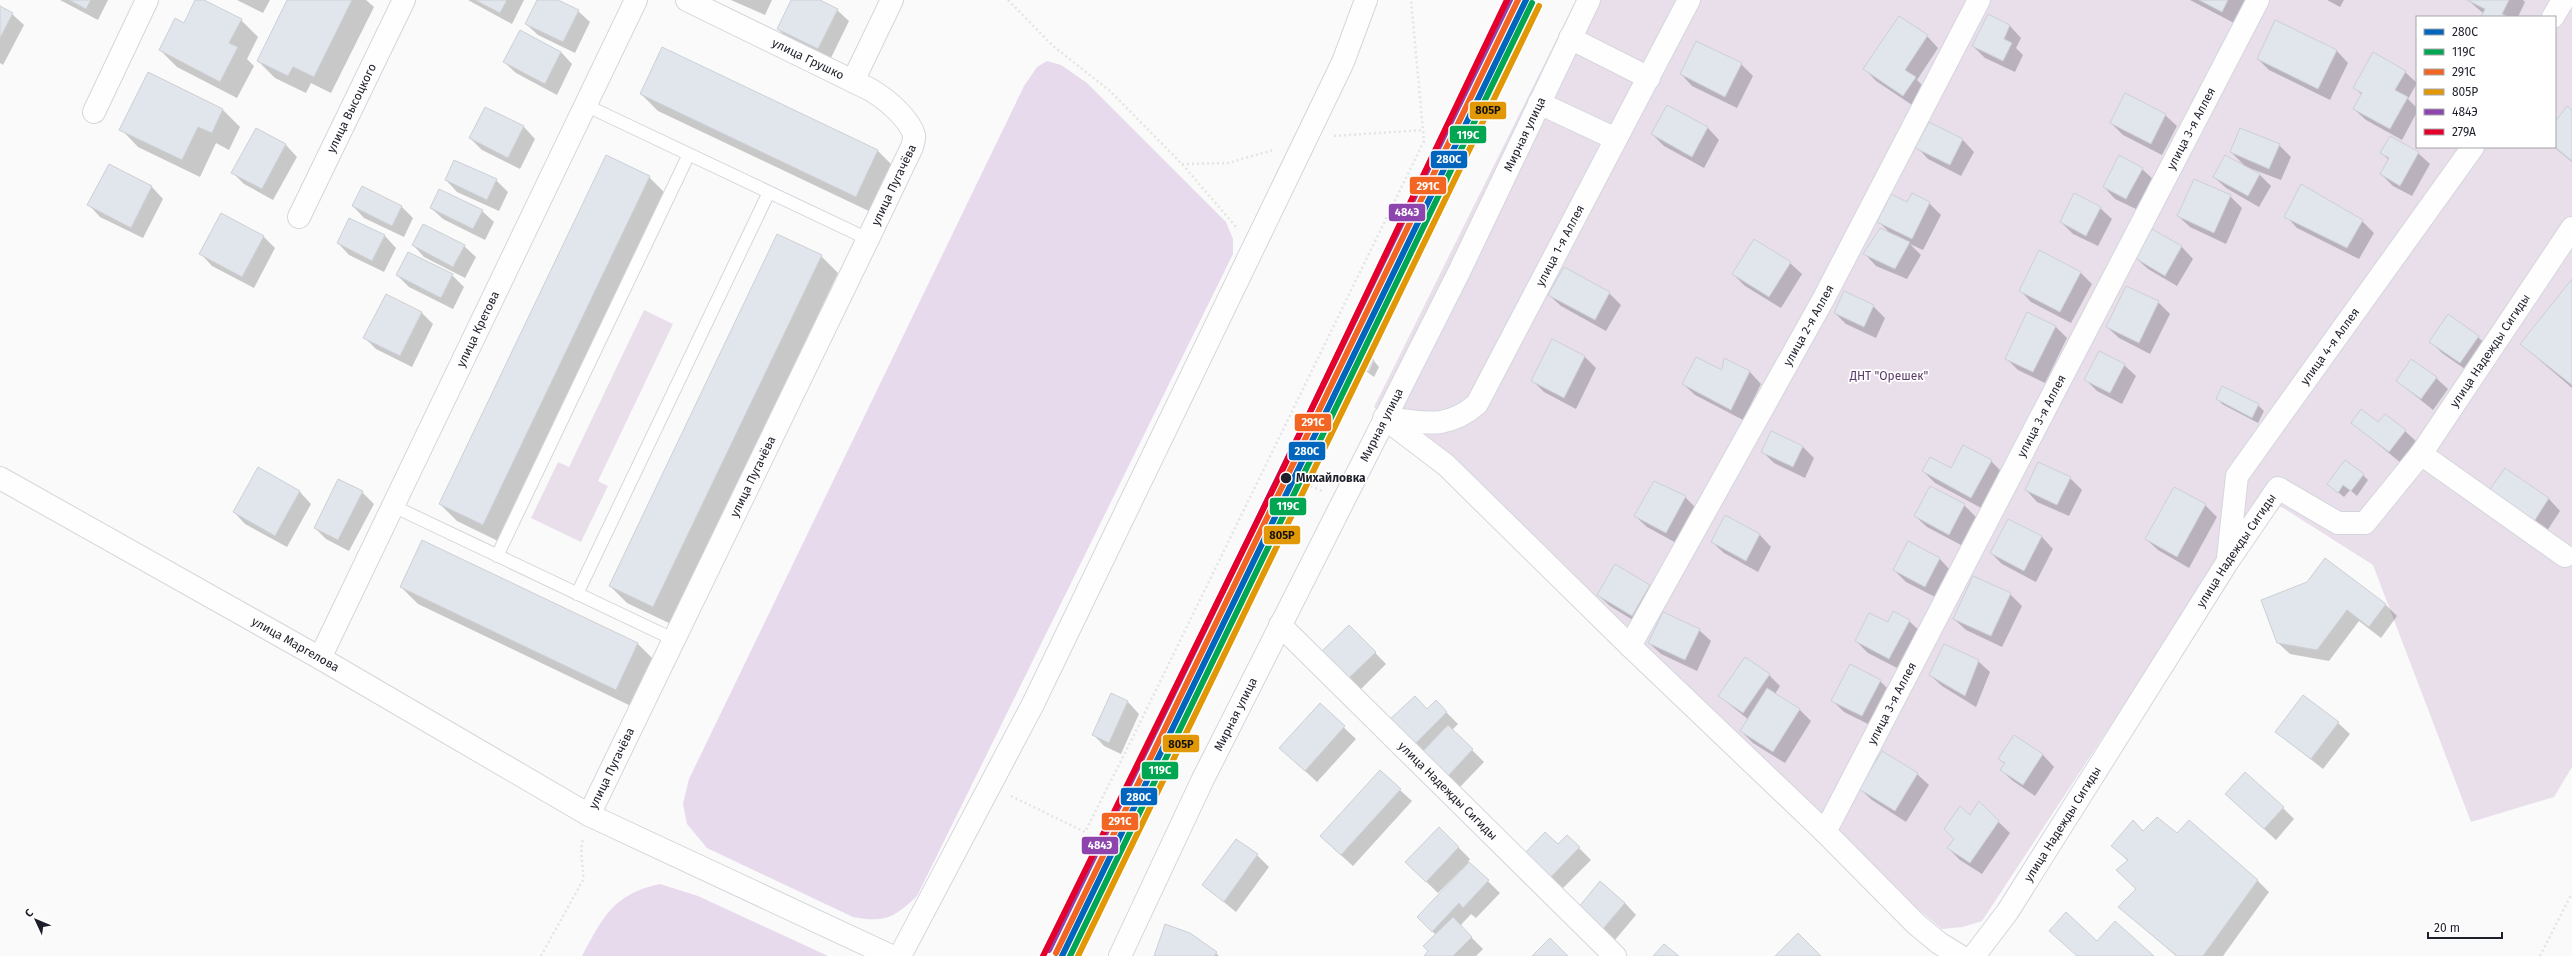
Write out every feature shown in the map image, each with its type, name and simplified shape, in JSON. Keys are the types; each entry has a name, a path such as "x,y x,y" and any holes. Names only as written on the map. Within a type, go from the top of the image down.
{"street":[{"path":"94,112 147,0"},
{"name":"улица Высоцкого","path":"299,217 404,0"},
{"name":"улица Кретова","path":"320,658 636,0"},
{"name":"улица Грушко","path":"687,0 853,81 885,100 910,125 915,136"},
{"path":"853,81 892,0"},
{"path":"900,956 1033,704 1343,62 1366,0"},
{"name":"Мирная улица","path":"1120,956 1203,779 1459,272 1589,0"},
{"name":"улица 1-я Аллея","path":"1384,418 1444,422 1455,420 1477,404 1689,0"},
{"name":"улица 2-я Аллея","path":"1630,646 1824,298 1979,0"},
{"name":"улица 3-я Аллея","path":"1825,832 2258,0"},
{"path":"2554,16 2563,0"},
{"path":"1570,38 1649,78"},
{"path":"1539,103 1616,139"},
{"name":"улица Пугачёва","path":"589,815 868,239 912,147 915,136"},
{"name":"улица 4-я Аллея","path":"2228,561 2238,476 2472,148"},
{"name":"улица Надежды Сигиды","path":"1974,956 2008,911 2228,561 2278,488 2338,523 2365,523 2420,454 2572,228"},
{"path":"1384,418 1446,465 1630,646 1825,832 1916,924 1939,943 1960,956"},
{"path":"2420,454 2565,556"},
{"name":"улица Маргелова","path":"0,478 320,658 589,815 891,956"},
{"name":"улица Надежды Сигиды","path":"1280,625 1615,956"}],"lane":[{"path":"585,105 868,239"},
{"path":"497,556 689,154"},
{"path":"577,594 769,192"},
{"path":"393,506 675,640"}],"path":[{"path":"1008,0 1053,46 1110,91 1182,164 1252,248"},
{"path":"990,785 1085,832 1424,141 1411,0"},
{"path":"1182,164 1228,163 1261,155 1305,138 1424,130"},
{"path":"1136,835 1462,161"},
{"path":"541,956 583,880 584,871 580,858 589,815"},
{"path":"2540,956 2572,892"}],"green space":[{"name":"ДНТ \"Орешек\"","path":"1576,0 2572,0 2572,767 2554,797 2471,822 2373,565 2285,509 2260,498 1982,921 1963,927 1942,929 1825,832 1374,407"},
{"path":"644,310 673,324 598,481 608,486 581,542 531,518 558,462 569,467"}],"shaded area":[{"path":"1047,61 1061,65 1087,83 1226,222 1233,239 1233,254 917,896 902,909 888,917 881,919 864,919 853,917 707,848 687,824 683,804 689,779 1024,86 1037,67"},
{"path":"660,884 698,896 828,956 582,956 596,930 611,909 631,894 644,888"}],"building":[{"path":"69,0 91,0 86,9"},
{"path":"195,0 204,0 242,19 229,43 238,47 220,82 159,50 175,18 184,23"},
{"path":"287,0 352,0 314,77 293,67 288,76 257,61"},
{"path":"475,0 507,0 500,13"},
{"path":"537,0 558,0 579,10 563,42 525,24"},
{"path":"791,0 820,0 838,9 818,49 777,29"},
{"path":"2199,0 2228,0 2222,12"},
{"path":"2467,0 2509,0 2502,14 2507,16 2482,16 2485,9"},
{"path":"0,6 13,13 0,38"},
{"path":"1988,14 2010,25 2004,39 2012,43 2003,61 1972,46"},
{"path":"1899,16 1928,35 1905,70 1916,77 1903,96 1863,69"},
{"path":"2275,20 2337,50 2318,89 2257,59"},
{"path":"520,30 561,52 545,84 503,62"},
{"path":"1696,41 1742,63 1725,97 1680,74"},
{"path":"662,47 878,150 856,197 640,94"},
{"path":"2373,52 2406,71 2395,90 2408,97 2390,129 2353,109 2362,93 2353,88"},
{"path":"148,72 223,109 212,133 198,127 182,160 119,130"},
{"path":"2125,93 2166,114 2151,144 2110,123"},
{"path":"1667,105 1708,127 1692,157 1651,134"},
{"path":"2567,106 2572,110 2572,161 2556,148 2556,121"},
{"path":"485,107 524,126 508,158 469,138"},
{"path":"1929,122 1963,139 1950,165 1915,148"},
{"path":"256,128 286,144 262,189 231,173"},
{"path":"2240,128 2280,144 2269,169 2230,152"},
{"path":"2390,136 2419,152 2400,186 2380,174 2389,158 2380,153"},
{"path":"606,155 650,176 483,525 439,504"},
{"path":"2119,155 2143,168 2126,199 2103,187"},
{"path":"2225,155 2260,174 2248,196 2213,177"},
{"path":"454,160 497,179 487,200 445,180"},
{"path":"109,164 152,186 131,228 87,205"},
{"path":"2194,179 2231,195 2214,233 2177,216"},
{"path":"2301,184 2363,220 2347,248 2284,217"},
{"path":"362,186 402,206 392,226 352,206"},
{"path":"439,189 483,210 473,229 430,208"},
{"path":"1912,193 1930,202 1912,239 1877,222 1891,194 1907,202"},
{"path":"2074,193 2101,207 2086,236 2060,222"},
{"path":"221,213 264,236 242,277 199,254"},
{"path":"349,218 385,235 372,261 337,243"},
{"path":"423,224 465,245 453,267 412,245"},
{"path":"1880,228 1910,242 1895,269 1863,254"},
{"path":"2152,229 2182,246 2165,276 2135,258"},
{"path":"777,234 822,255 653,607 609,586"},
{"path":"1754,239 1791,262 1769,297 1732,274"},
{"path":"2039,250 2081,272 2060,312 2019,291"},
{"path":"408,252 453,274 441,298 396,275"},
{"path":"1564,267 1610,292 1595,320 1548,295"},
{"path":"2572,279 2572,385 2520,344"},
{"path":"2126,286 2159,301 2139,343 2106,327"},
{"path":"1844,291 1874,305 1864,327 1834,313"},
{"path":"386,294 422,312 400,356 363,338"},
{"path":"2027,312 2056,326 2033,372 2005,359"},
{"path":"2448,314 2479,336 2460,363 2429,342"},
{"path":"1552,339 1585,356 1564,398 1531,381"},
{"path":"2099,351 2125,364 2110,393 2084,380"},
{"path":"1368,357 1374,360 1369,372 1362,369"},
{"path":"1696,357 1722,370 1724,358 1750,371 1731,410 1682,384"},
{"path":"2411,359 2437,377 2421,399 2396,381"},
{"path":"2222,386 2259,404 2252,418 2216,399"},
{"path":"2361,409 2378,422 2385,414 2406,430 2389,452 2351,423"},
{"path":"1771,431 1803,446 1793,467 1761,452"},
{"path":"1963,445 1992,460 1971,498 1922,471 1930,457 1951,468"},
{"path":"2345,460 2364,474 2351,491 2343,485 2338,493 2327,484"},
{"path":"2038,462 2071,477 2057,505 2025,490"},
{"path":"258,467 300,491 275,536 233,512"},
{"path":"2505,468 2549,498 2533,523 2488,492"},
{"path":"338,479 363,491 338,540 314,528"},
{"path":"1654,481 1686,496 1666,533 1634,516"},
{"path":"1930,486 1965,504 1949,535 1914,516"},
{"path":"2174,487 2206,504 2177,557 2145,539"},
{"path":"1725,515 1760,534 1746,561 1711,542"},
{"path":"2008,519 2042,536 2024,571 1990,553"},
{"path":"422,540 638,643 616,690 400,587"},
{"path":"1908,541 1940,558 1925,587 1893,570"},
{"path":"2325,558 2386,604 2369,627 2347,610 2317,650 2277,643 2261,600 2307,582"},
{"path":"1615,564 1650,585 1632,616 1597,595"},
{"path":"1973,576 2011,593 1991,636 1953,619"},
{"path":"1893,611 1910,620 1889,659 1855,641 1869,613 1888,622"},
{"path":"1663,612 1700,629 1685,660 1648,643"},
{"path":"1349,625 1376,652 1348,679 1321,652"},
{"path":"1944,644 1979,660 1965,696 1929,675"},
{"path":"1745,657 1770,674 1743,713 1718,696"},
{"path":"1850,664 1881,680 1862,716 1831,701"},
{"path":"1767,688 1800,709 1773,752 1740,731"},
{"path":"1111,693 1128,701 1109,743 1092,735"},
{"path":"2303,695 2339,722 2311,759 2275,732"},
{"path":"1415,696 1427,709 1436,700 1447,712 1413,746 1388,721"},
{"path":"1320,703 1345,726 1305,771 1279,748"},
{"path":"1448,725 1473,749 1448,776 1422,752"},
{"path":"2014,735 2043,754 2023,785 2000,770 2005,763 1998,759"},
{"path":"1882,751 1918,773 1895,811 1859,789"},
{"path":"1380,770 1401,789 1341,855 1320,836"},
{"path":"2245,772 2284,807 2264,829 2225,794"},
{"path":"1979,801 1999,821 1970,863 1947,848 1954,839 1944,829 1960,806 1970,815"},
{"path":"2157,817 2177,833 2189,820 2258,880 2203,956 2177,956 2118,907 2136,889 2116,870 2128,860 2111,846 2133,820 2143,831"},
{"path":"1439,827 1459,847 1426,882 1405,862"},
{"path":"1545,832 1558,844 1567,835 1580,847 1548,880 1523,855"},
{"path":"1236,839 1258,854 1224,902 1202,885"},
{"path":"1469,862 1489,880 1463,908 1459,903 1432,932 1417,917"},
{"path":"1600,881 1625,903 1603,929 1578,908"},
{"path":"2066,912 2097,941 2115,921 2154,956 2077,956 2049,931"},
{"path":"1453,917 1472,937 1453,956 1424,956 1428,951 1423,946"},
{"path":"1165,924 1190,933 1217,952 1214,956 1154,956"},
{"path":"1798,933 1821,956 1775,956"},
{"path":"1550,938 1568,956 1532,956"},
{"path":"1664,944 1679,956 1653,956"}],"transit line":[{"name":"279А","path":"1043,956 1280,475 1507,0"},
{"name":"484Э","path":"1049,950 1510,0"},
{"name":"291С","path":"1056,953 1518,0"},
{"name":"280С","path":"1062,956 1526,0"},
{"name":"119С","path":"1070,956 1532,3"},
{"name":"805Р","path":"1078,956 1539,6"}],"place":[{"name":"Михайловка","path":"1286,478"}]}
